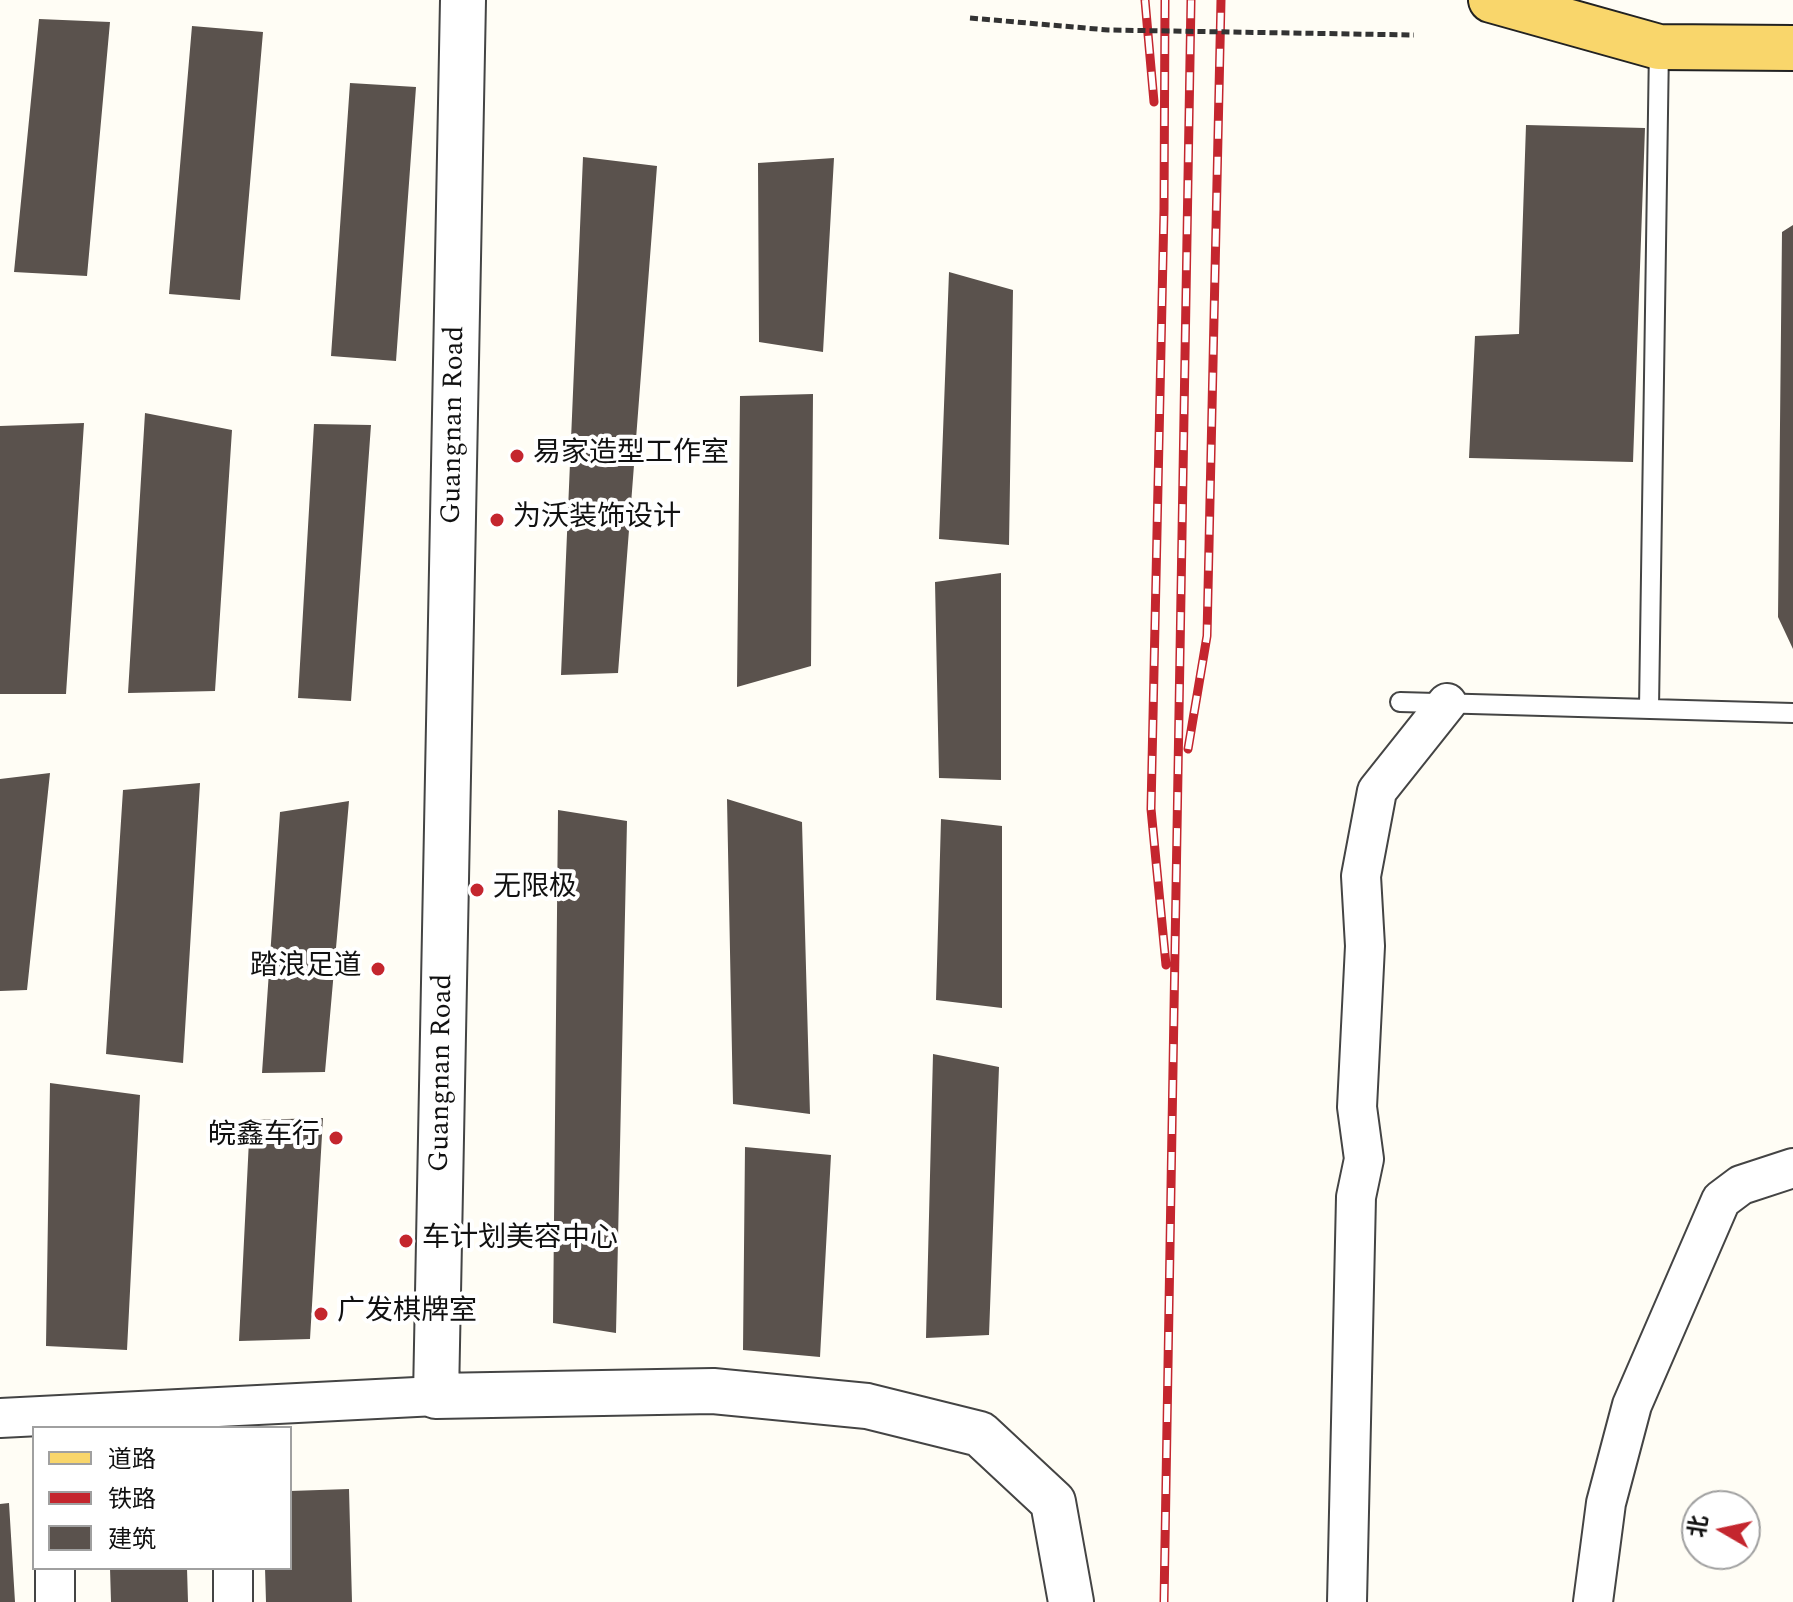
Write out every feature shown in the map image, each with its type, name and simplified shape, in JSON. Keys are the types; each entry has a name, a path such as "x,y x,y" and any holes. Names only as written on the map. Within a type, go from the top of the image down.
{"main road":[{"path":"1491,0 1659,47 1793,48"}],"street":[{"name":"Guangnan Road","path":"436,1396 463,0"},
{"path":"1347,1602 1356,1197 1364,1159 1357,1107 1365,946 1361,876 1377,791 1447,703"},
{"path":"1593,1602 1606,1503 1632,1405 1721,1200 1741,1185 1793,1168"},
{"path":"0,1418 436,1396 713,1391 867,1406 980,1434 1053,1502 1071,1602"},
{"path":"55,1570 55,1602"},
{"path":"233,1570 233,1602"}],"lane":[{"path":"1649,707 1659,47"},
{"path":"1400,702 1793,713"}],"path":[{"path":"970,18 1108,30 1414,35"}],"building":[{"path":"39,19 110,22 87,276 14,272"},
{"path":"192,26 263,32 240,300 169,294"},
{"path":"350,83 416,87 396,361 331,356"},
{"path":"1526,125 1645,128 1633,462 1469,458 1475,336 1519,334"},
{"path":"583,157 657,166 618,673 561,675"},
{"path":"834,158 823,352 759,342 758,163"},
{"path":"1793,225 1793,649 1778,617 1782,232"},
{"path":"949,272 1013,290 1009,545 939,539"},
{"path":"813,394 811,666 737,687 740,396"},
{"path":"145,413 232,430 215,691 128,693"},
{"path":"84,423 66,694 0,694 0,426"},
{"path":"314,424 371,425 351,701 298,698"},
{"path":"1001,573 1001,780 939,778 935,582"},
{"path":"50,773 27,990 0,991 0,779"},
{"path":"200,783 183,1063 106,1054 123,790"},
{"path":"727,799 802,822 810,1114 733,1104"},
{"path":"349,801 325,1072 262,1073 280,812"},
{"path":"558,810 627,821 616,1333 553,1323"},
{"path":"941,819 1002,826 1002,1008 936,1000"},
{"path":"933,1054 999,1067 989,1335 926,1338"},
{"path":"50,1083 140,1095 127,1350 46,1346"},
{"path":"323,1118 310,1339 239,1341 250,1120"},
{"path":"745,1147 831,1155 820,1357 743,1350"},
{"path":"349,1489 352,1602 266,1602 265,1570 292,1570 292,1491"},
{"path":"9,1503 15,1602 0,1602 0,1504"},
{"path":"110,1570 187,1570 188,1602 111,1602"}],"railway":[{"path":"1145,0 1154,102"},
{"path":"1165,0 1164,209 1151,809 1166,965"},
{"path":"1164,1602 1191,0"},
{"path":"1188,749 1207,636 1221,0"}],"place":[{"name":"易家造型工作室","path":"517,456"},
{"name":"为沃装饰设计","path":"497,520"},
{"name":"无限极","path":"477,890"},
{"name":"踏浪足道","path":"378,969"},
{"name":"皖鑫车行","path":"336,1138"},
{"name":"车计划美容中心","path":"406,1241"},
{"name":"广发棋牌室","path":"321,1314"}]}
